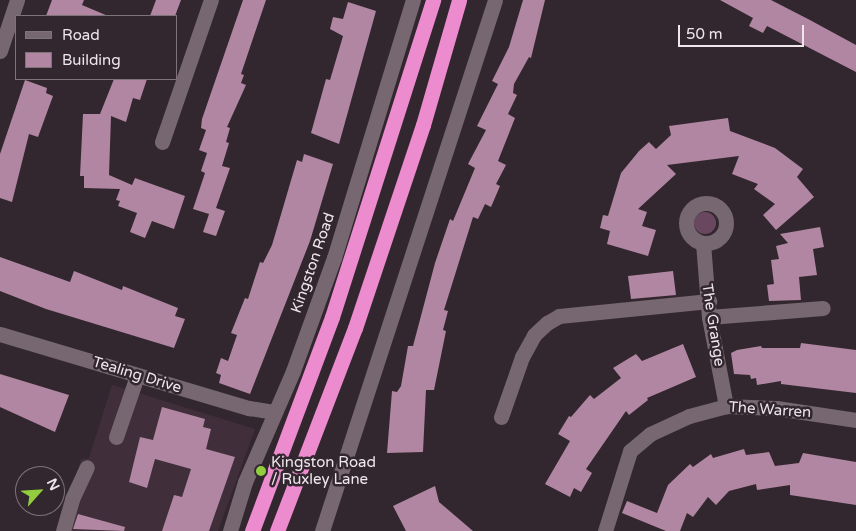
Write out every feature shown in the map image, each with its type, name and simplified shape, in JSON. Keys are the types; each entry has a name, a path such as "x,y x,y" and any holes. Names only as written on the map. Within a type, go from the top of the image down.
{"highway":[{"path":"252,531 368,210 434,0"},
{"path":"281,530 356,328 423,125 458,0"}],"street":[{"path":"162,142 211,0"},
{"name":"Kingston Road","path":"230,531 245,482 293,372 334,258 413,0"},
{"path":"322,531 495,0"},
{"path":"0,51 11,2"},
{"name":"The Grange","path":"703,243 709,317 726,406"},
{"path":"501,418 522,357 534,335 553,319 559,316 709,302"},
{"path":"709,317 823,308"},
{"name":"Tealing Drive","path":"0,334 137,376 250,408 274,412"},
{"path":"116,437 137,376"},
{"name":"The Warren","path":"605,531 630,451 650,434 689,416 726,406 776,408 856,420"},
{"path":"63,531 72,499 87,467"}],"shaded area":[{"path":"705,212 713,215 716,223 713,231 705,234 697,231 694,223 697,215"},
{"path":"112,385 255,429 218,531 60,531 81,459 89,458"}],"building":[{"path":"52,0 84,0 82,5 106,15 46,15"},
{"path":"156,0 181,0 175,15 150,15"},
{"path":"243,0 266,0 241,74 244,75 241,83 246,85 227,127 230,128 226,142 229,143 222,166 230,168 216,208 225,211 216,236 203,232 209,214 193,209 205,173 201,171 207,153 199,150 206,130 201,128 202,119"},
{"path":"523,0 545,0 531,58 529,57 514,84 513,93 517,95 508,114 515,118 498,161 506,165 496,184 500,186 491,207 485,204 478,219 473,217 444,310 448,311 443,330 446,331 434,390 426,390 423,452 387,453 392,391 397,392 401,386 408,346 413,346 435,263 450,219 453,221 475,168 468,164 486,130 477,126 498,84 492,81 509,47"},
{"path":"720,0 771,0 808,19 856,45 856,72 767,26 763,33 749,26 753,18"},
{"path":"348,2 376,11 339,144 311,133 326,79 330,80 343,36 330,29 333,17 343,19"},
{"path":"25,80 47,88 46,93 53,96 38,137 29,134 12,202 0,198 0,154"},
{"path":"114,80 147,80 140,100 133,98 126,122 111,116 109,175 132,185 135,178 185,196 174,229 152,221 145,238 130,232 137,213 118,206 120,201 116,200 120,189 84,188 84,176 80,176 83,114 100,114"},
{"path":"728,118 730,131 775,148 803,169 797,177 814,197 776,230 763,215 775,204 754,189 758,184 732,174 739,156 667,165 676,174 638,209 647,212 642,226 656,230 648,256 607,244 610,231 600,228 603,215 608,216 621,173 639,151 649,142 656,149 671,135 669,126"},
{"path":"304,154 333,164 310,241 250,394 219,383 221,375 216,373 221,358 228,361 237,335 231,333 245,298 248,299 260,262 263,263 272,245 297,160 302,162"},
{"path":"820,227 824,247 813,249 817,275 799,277 801,300 769,301 767,285 774,284 771,260 779,259 776,246 788,243 780,234"},
{"path":"0,257 70,282 74,271 122,290 123,286 178,308 175,316 185,319 174,348 46,309 0,291"},
{"path":"673,271 676,295 631,299 628,276"},
{"path":"801,343 856,350 856,393 781,384 781,381 757,385 756,378 751,379 750,375 734,374 731,353 737,350 761,346 762,348 800,348"},
{"path":"683,344 696,377 647,398 648,400 629,415 626,411 586,469 592,473 581,492 574,488 570,497 545,484 570,441 558,434 569,416 571,417 590,395 594,399 621,378 613,368 636,354 642,361"},
{"path":"0,374 69,395 55,432 0,407"},
{"path":"162,407 205,419 203,427 211,429 206,449 235,457 209,531 162,531 174,495 182,497 191,469 155,459 147,488 129,482 140,437 153,440"},
{"path":"744,449 746,455 769,452 775,466 799,463 803,453 856,462 856,505 790,495 790,485 757,490 756,484 729,491 716,505 708,497 693,517 687,513 680,531 666,531 622,513 627,501 657,513 668,485 690,464 693,467 711,454 713,458"},
{"path":"435,486 439,502 473,531 406,531 393,506"},
{"path":"78,514 125,527 124,531 73,529"}],"place":[{"name":"Kingston Road / Ruxley Lane","path":"261,471"}]}
